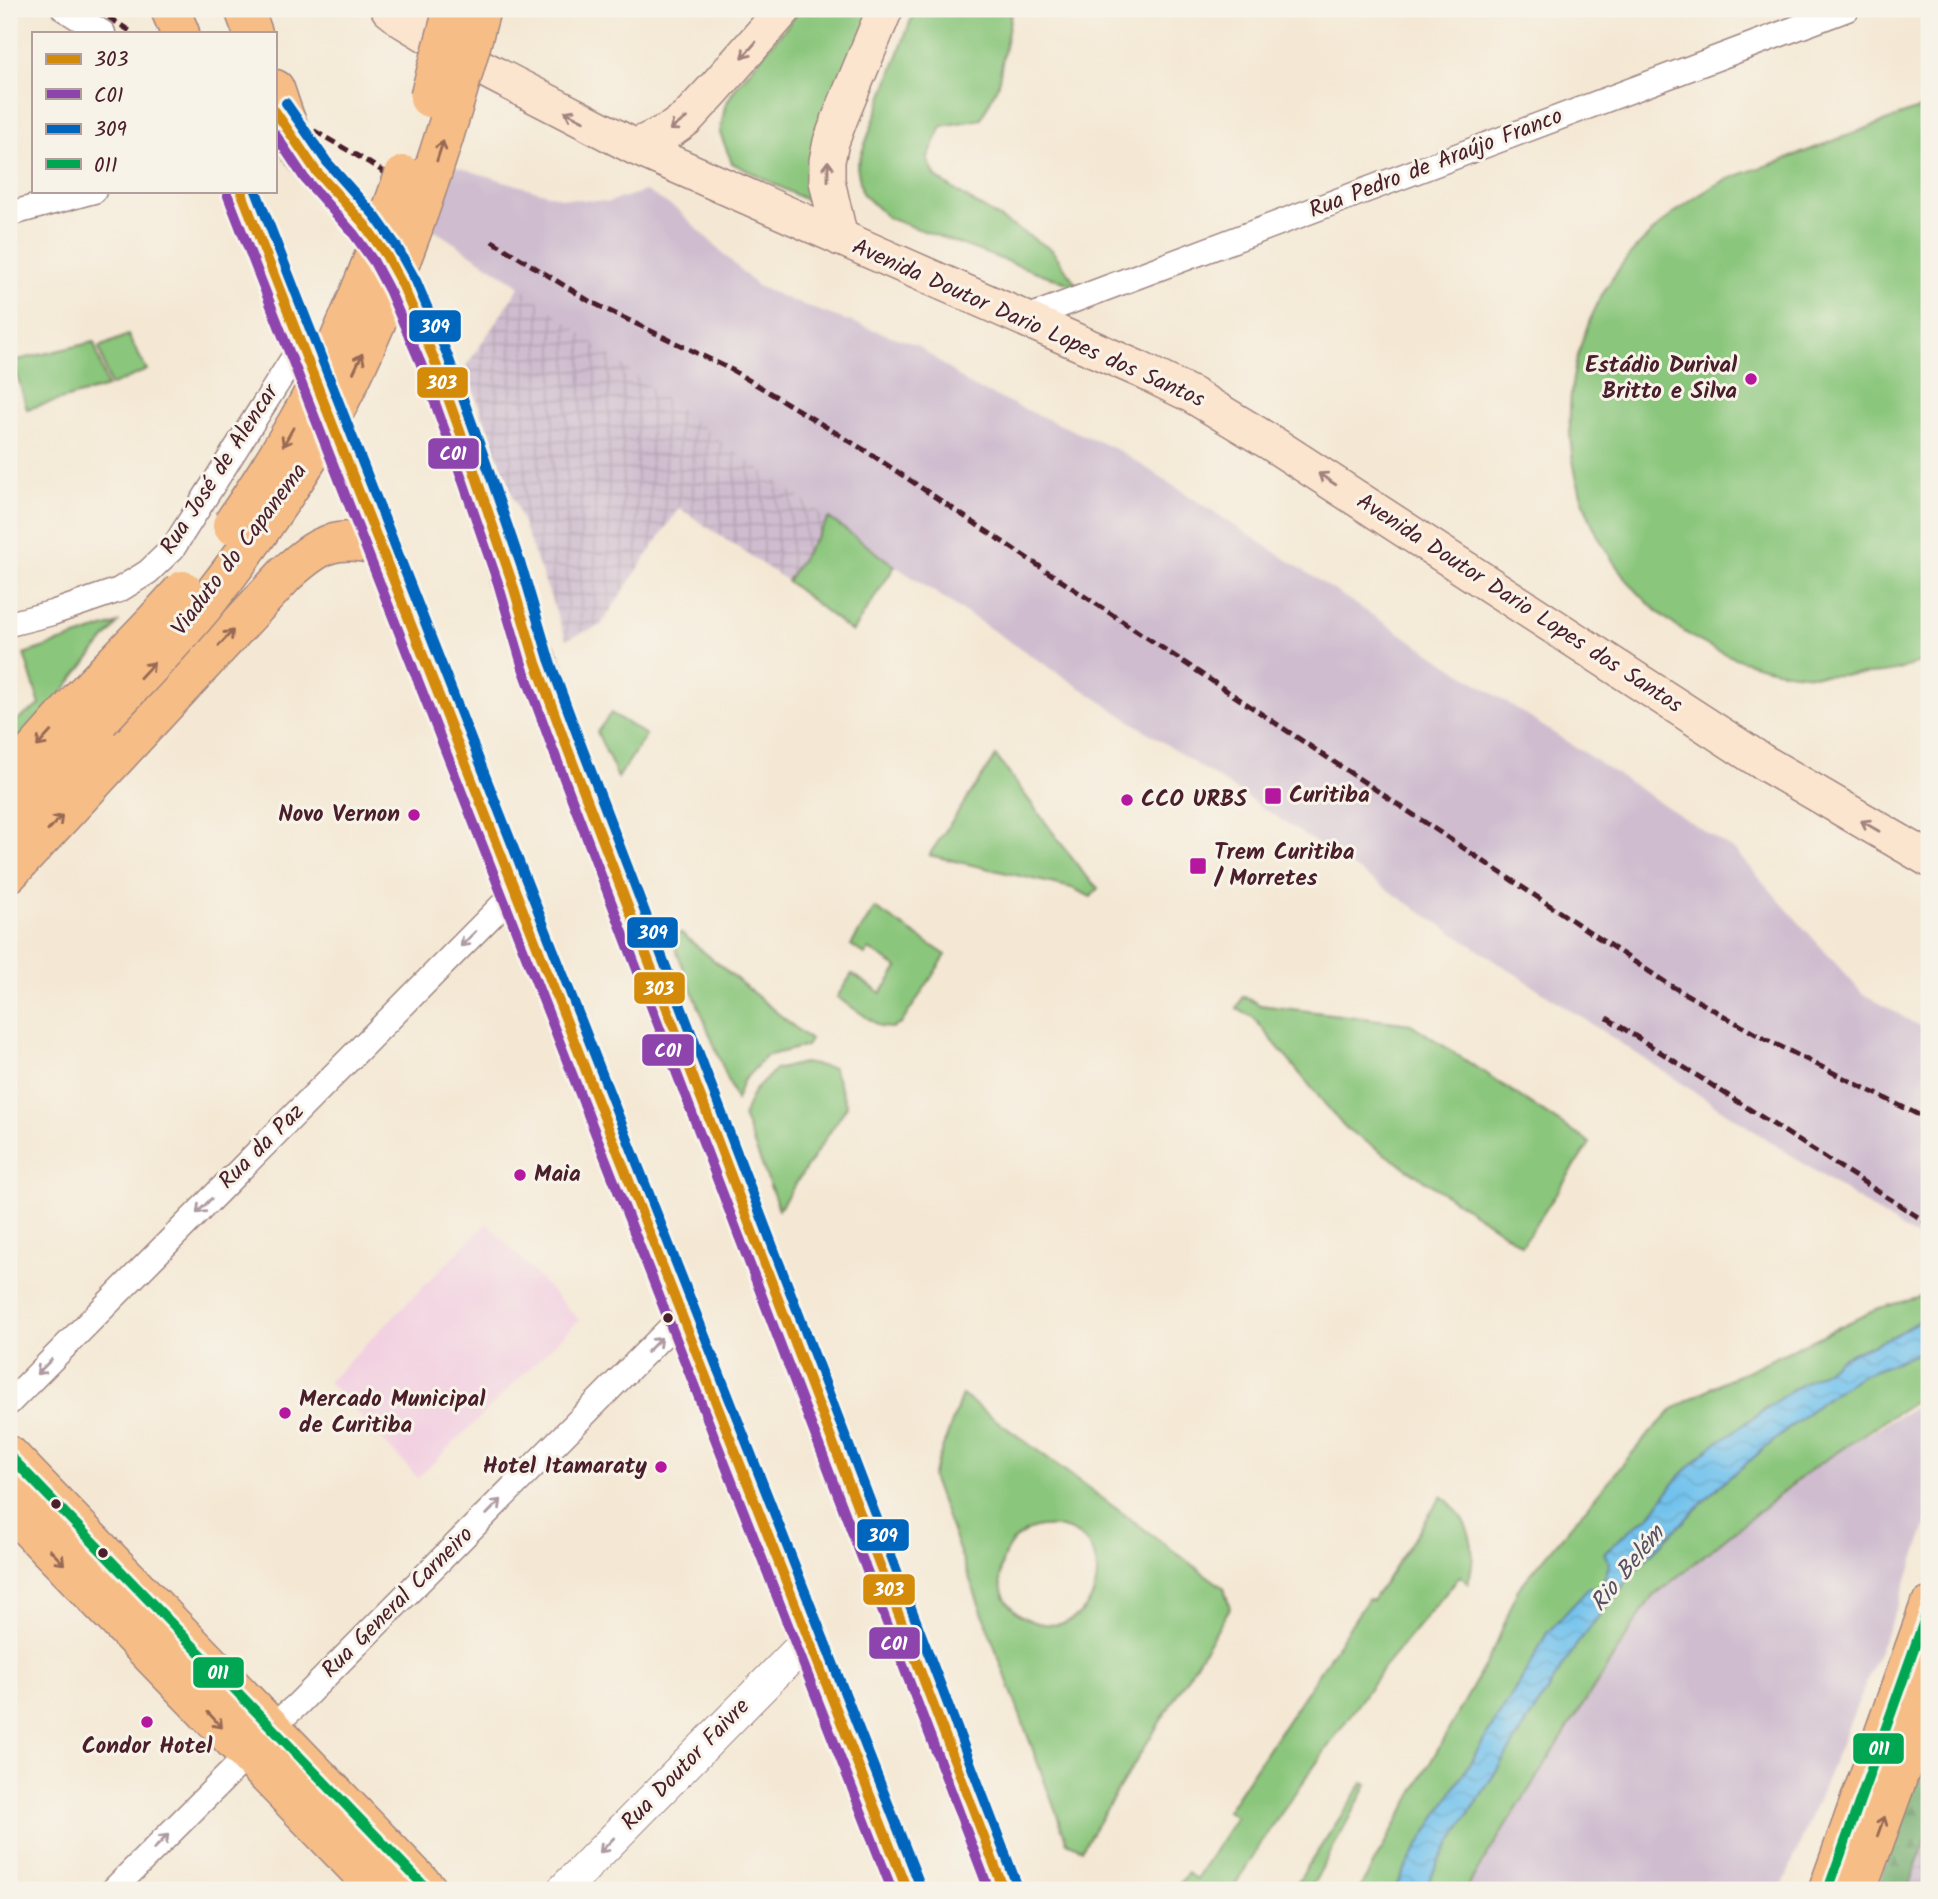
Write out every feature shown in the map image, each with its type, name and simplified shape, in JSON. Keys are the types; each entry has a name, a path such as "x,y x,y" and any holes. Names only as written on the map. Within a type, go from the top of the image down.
{"main road":[{"path":"170,9 180,32"},
{"path":"244,9 253,32"},
{"name":"Avenida Doutor Dario Lopes dos Santos","path":"389,9 404,21 484,69 635,147 1141,370 1192,396 1233,419 1761,761 1929,859"},
{"name":"Viaduto do Capanema","path":"90,710 152,624 198,571 255,491 315,389 376,252 426,107 453,9"},
{"name":"Viaduto do Capanema","path":"90,710 179,634 233,568 290,486 336,408 374,328 411,235 446,131 481,9"},
{"path":"635,147 671,130 686,119 784,9"},
{"path":"840,238 827,181 827,161 840,118 885,9"},
{"path":"276,91 298,146 316,171 364,224 386,255 426,338 488,510 536,663 565,742 1004,1890"},
{"path":"242,192 907,1890"},
{"path":"9,873 301,559 339,540 358,540 381,546"},
{"path":"9,779 90,710"},
{"path":"9,821 90,710"},
{"path":"9,1455 259,1741 378,1890"},
{"path":"9,1508 259,1741 428,1890"},
{"path":"1857,1890 1902,1727 1929,1607"},
{"path":"1828,1890 1902,1727 1929,1692"}],"street":[{"path":"64,9 101,32"},
{"name":"Rua Pedro de Araújo Franco","path":"1024,319 1847,9"},
{"path":"9,214 90,192"},
{"name":"Rua José de Alencar","path":"9,624 52,613 119,590 148,572 173,548 302,344"},
{"name":"Rua da Paz","path":"9,1403 516,891"},
{"name":"Rua General Carneiro","path":"113,1890 682,1316"},
{"name":"Rua Doutor Faivre","path":"563,1890 809,1639"}],"shaded area":[{"path":"454,166 561,198 608,202 646,191 678,210 757,286 797,303 917,345 970,385 1120,451 1735,851 1862,993 1929,1032 1929,1246 895,566 716,438 520,286 431,228"},
{"path":"520,286 829,518 787,581 679,508 600,626 566,639 465,368"},
{"path":"487,1223 579,1320 418,1478 328,1382"},
{"path":"1929,1400 1929,1517 1898,1605 1781,1890 1465,1890 1519,1787 1665,1578 1791,1480"},
{"path":"1929,1832 1929,1890 1907,1890"}],"green space":[{"path":"801,9 874,9 813,178 814,204 732,163 720,133 725,106 735,88"},
{"path":"915,9 1012,9 998,85 981,119 942,126 927,159 936,177 1052,250 1078,287 888,218 862,193 857,166"},
{"name":"Estádio Durival Britto e Silva","path":"1929,105 1929,658 1889,672 1842,675 1782,671 1727,655 1678,628 1636,591 1603,546 1581,494 1570,438 1573,378 1583,338 1599,300 1622,265 1656,229 1695,198 1736,176"},
{"path":"128,335 147,370 110,386 99,347"},
{"path":"94,342 107,387 27,409 13,361"},
{"path":"829,518 895,566 852,632 787,581"},
{"path":"118,623 9,758 9,725 40,705 24,654"},
{"path":"611,713 646,735 618,778 597,732"},
{"path":"996,756 1084,874 1098,888 1091,897 1072,888 929,855"},
{"path":"875,908 946,955 901,1024 892,1028 881,1027 837,997 852,974 881,993 898,968 869,949 865,955 851,945"},
{"path":"681,933 810,1040 806,1046 766,1056 743,1081 736,1100 671,937"},
{"path":"1243,996 1260,1005 1411,1024 1590,1143 1522,1245 1344,1127 1253,1017 1237,1009"},
{"path":"803,1063 833,1068 847,1106 779,1209 743,1116 754,1091 775,1070"},
{"path":"1929,1295 1929,1315 1893,1336 1841,1358 1827,1370 1761,1411 1679,1477 1650,1515 1605,1553 1610,1563 1601,1588 1547,1633 1394,1890 1359,1890 1495,1647 1518,1589 1639,1445 1672,1410 1703,1392 1879,1308"},
{"path":"1929,1349 1929,1393 1809,1471 1651,1598 1465,1890 1424,1890 1439,1861 1577,1644 1638,1567 1719,1486 1822,1401 1862,1375"},
{"path":"962,1395 1224,1588 1230,1608 1082,1849 1067,1842 932,1477","holes":["1057,1527 1077,1535 1090,1548 1096,1566 1096,1585 1089,1602 1077,1616 1060,1624 1038,1623 1023,1617 1008,1603 1000,1580 1003,1561 1011,1544 1027,1531"]},
{"path":"1442,1496 1452,1505 1470,1535 1473,1558 1468,1583 1460,1576 1384,1667 1266,1835 1232,1890 1176,1890 1187,1873 1196,1879 1236,1817 1227,1811 1368,1599 1372,1601"},
{"path":"1929,1735 1929,1832 1907,1890 1877,1890"},
{"path":"1363,1783 1367,1785 1310,1890 1292,1890"}],"water":[{"name":"Rio Belém","path":"1929,1315 1929,1349 1862,1375 1822,1401 1719,1486 1638,1567 1577,1644 1439,1861 1424,1890 1394,1890 1547,1633 1589,1588 1601,1588 1610,1563 1604,1554 1650,1515 1679,1477 1710,1447 1841,1358 1893,1336"}],"railway":[{"path":"96,9 131,32"},
{"path":"276,109 413,191"},
{"path":"492,241 591,302 732,370 866,451 1668,984 1761,1037 1929,1120"},
{"path":"1607,1018 1929,1224"}],"transit line":[{"name":"309","path":"286,103 327,162 375,216 397,247 416,281 447,354 524,574 549,659 578,737 1017,1885"},
{"name":"303","path":"276,112 316,171 364,224 386,255 403,286 434,359 565,742 1004,1890"},
{"name":"C01","path":"276,136 305,179 353,233 374,262 421,364 552,747 989,1890"},
{"name":"303","path":"241,192 907,1890"},
{"name":"309","path":"256,192 920,1885"},
{"name":"C01","path":"228,196 892,1890"},
{"name":"011","path":"9,1455 428,1890"},
{"name":"011","path":"1828,1890 1929,1607"}],"place":[{"name":"Estádio Durival Britto e Silva","path":"1751,379"},
{"name":"Curitiba","path":"1273,796"},
{"name":"CCO URBS","path":"1127,800"},
{"name":"Novo Vernon","path":"414,815"},
{"name":"Trem Curitiba / Morretes","path":"1198,866"},
{"name":"Maia","path":"520,1175"},
{"name":"Mercado Municipal de Curitiba","path":"285,1413"},
{"name":"Hotel Itamaraty","path":"661,1467"},
{"name":"Condor Hotel","path":"147,1722"}]}
